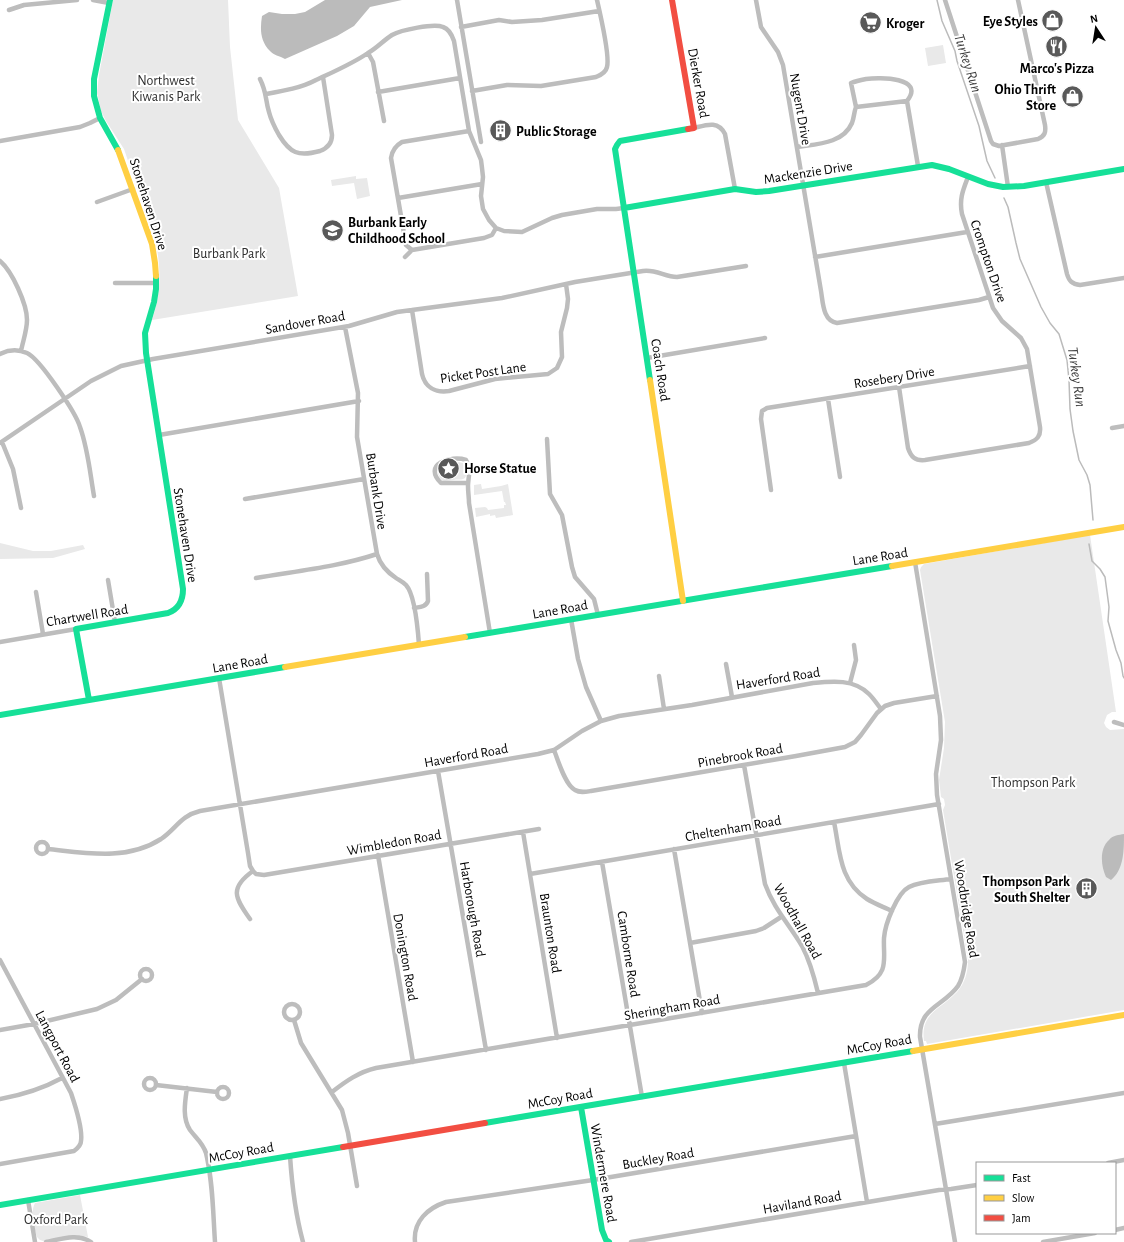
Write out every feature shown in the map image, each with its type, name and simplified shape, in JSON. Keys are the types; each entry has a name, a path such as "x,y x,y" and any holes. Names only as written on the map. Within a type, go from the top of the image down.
{"street":[{"path":"9,10 24,5 77,0"},
{"path":"93,0 109,2"},
{"path":"457,0 481,142"},
{"path":"472,91 507,85 546,85 601,75 606,71 608,60 597,0"},
{"name":"Dierker Road","path":"672,0 694,128 717,125 722,128 725,134 735,189"},
{"name":"Nugent Drive","path":"756,0 761,27 778,52 783,65 815,257 825,311 829,320 837,323 979,300 989,297"},
{"path":"945,0 991,141 996,146 1038,139 1043,136 1046,131 1018,0"},
{"name":"Stonehaven Drive","path":"109,2 93,87 96,106 100,118 119,151 152,244 156,283 154,302 145,333 146,360 183,589 182,602 176,609"},
{"path":"461,27 499,20 512,22 542,20 599,11"},
{"path":"266,94 304,86 368,53 397,33 437,26 442,26 449,32 454,41 469,131 482,164 483,178 481,196 483,210 496,228 492,235 484,238 412,250 405,257"},
{"path":"368,53 373,62 384,121"},
{"path":"260,79 265,89 274,127 286,146 293,152 303,154 325,148 332,140 323,77"},
{"path":"378,92 460,78"},
{"path":"797,147 826,142 842,136 852,123 856,107 851,83 878,78 898,80 908,83 912,87 907,101 918,166"},
{"path":"856,107 907,101"},
{"path":"0,141 80,127 100,118"},
{"name":"Coach Road","path":"683,600 615,148 620,140 694,128"},
{"path":"412,250 407,248 406,245 391,158 392,152 396,146 402,142 469,131"},
{"path":"1002,146 1008,187"},
{"name":"Mackenzie Drive","path":"496,228 504,231 522,232 552,218 597,209 624,208 735,189 763,192 918,166 942,166 991,186 1008,187 1124,169"},
{"name":"Crompton Drive","path":"899,387 908,448 913,458 925,460 1029,443 1035,441 1040,436 1027,349 1024,342 1018,335 1007,327 997,316 989,297 962,214 960,201 962,190 968,176"},
{"path":"1046,182 1067,274 1071,282 1075,285 1080,285 1124,278"},
{"path":"398,198 482,184"},
{"path":"98,202 133,189"},
{"path":"815,257 967,232"},
{"path":"0,261 7,267 11,274 24,304 27,320 21,351"},
{"name":"Sandover Road","path":"1,443 91,381 121,366 146,360 345,327 397,312 502,298 566,284 634,273 653,271 668,277 677,277 746,266"},
{"path":"114,283 156,283"},
{"name":"Picket Post Lane","path":"412,310 422,374 425,382 434,390 444,392 495,379 548,374 557,368 562,357 561,332 568,300 566,284"},
{"name":"Burbank Drive","path":"345,327 358,393 358,437 377,554 383,566 409,589 414,608 419,645"},
{"path":"647,358 765,338"},
{"path":"0,354 7,351 21,351 34,358 65,399 76,417 84,438 94,496"},
{"name":"Rosebery Drive","path":"771,490 761,419 762,411 767,408 1030,366"},
{"path":"828,399 840,477"},
{"path":"158,435 359,401"},
{"path":"1112,428 1124,426"},
{"path":"547,439 550,494 562,515 575,577 594,599 598,615"},
{"path":"1,443 13,469 20,508"},
{"path":"468,483 441,483 436,476 436,465 442,461 459,458 466,460 469,466 469,503 490,633"},
{"path":"245,499 364,479"},
{"name":"Lane Road","path":"0,715 1124,527"},
{"path":"256,578 338,564 363,559 377,554"},
{"name":"Woodbridge Road","path":"915,562 941,728 940,751 936,774 939,804 964,952 964,970 958,986 928,1013 923,1020 920,1029 955,1242"},
{"path":"414,608 423,606 428,601 428,574"},
{"path":"108,580 115,622"},
{"path":"36,592 43,634"},
{"name":"Chartwell Road","path":"0,642 168,613 176,609"},
{"path":"571,619 578,659 586,687 601,721"},
{"path":"76,629 89,700"},
{"path":"850,683 856,660 854,645"},
{"path":"726,664 732,697"},
{"path":"659,676 664,709"},
{"path":"219,678 250,866 253,871 239,884 237,896 240,905 250,919"},
{"name":"Haverford Road","path":"48,849 110,854 130,852 146,847 161,839 187,816 193,813 538,754 554,750 582,731 601,721 619,716 732,697 830,681 841,681 850,683 869,694 881,709"},
{"path":"881,709 894,703 937,696"},
{"name":"Pinebrook Road","path":"554,750 569,785 575,790 583,792 845,747 854,742 861,735 881,709"},
{"path":"1114,722 1124,725"},
{"name":"Woodhall Road","path":"744,765 764,884 772,902 806,953 811,965 818,993"},
{"name":"Harborough Road","path":"438,771 486,1050"},
{"name":"Cheltenham Road","path":"530,874 939,804"},
{"path":"834,822 842,866 854,888 867,899 892,911"},
{"name":"Wimbledon Road","path":"253,871 256,874 264,875 523,832 539,828"},
{"name":"Braunton Road","path":"523,832 557,1038"},
{"path":"674,849 702,1013"},
{"name":"Donington Road","path":"378,855 413,1062"},
{"name":"Camborne Road","path":"602,862 642,1097"},
{"name":"Sheringham Road","path":"332,1092 350,1078 369,1070 861,986 871,983 883,970 885,934 892,911 901,894 912,886 951,878"},
{"path":"690,943 751,932 764,928 781,916"},
{"name":"Langport Road","path":"0,960 71,1093 77,1112 81,1136 79,1147 74,1151 0,1164"},
{"path":"0,1030 34,1024 97,1009 116,1000 142,979"},
{"name":"McCoy Road","path":"0,1205 1124,1016"},
{"path":"294,1020 301,1042 332,1092 344,1115 357,1186"},
{"path":"844,1063 867,1202"},
{"path":"0,1099 33,1091 62,1078"},
{"path":"156,1085 217,1092"},
{"path":"187,1088 185,1107 187,1123 190,1130 204,1147 209,1170 215,1242"},
{"path":"935,1124 1124,1093"},
{"name":"Windermere Road","path":"581,1107 602,1230 606,1240 609,1242"},
{"name":"Buckley Road","path":"415,1242 415,1231 426,1211 446,1202 593,1180 856,1136"},
{"path":"290,1156 293,1200 303,1242"},
{"path":"1113,1162 1124,1160"},
{"name":"Haviland Road","path":"631,1242 976,1185"},
{"path":"28,1200 35,1242"},
{"path":"1043,1242 1089,1234"},
{"path":"46,1242 78,1237 85,1238 91,1242"}],"green space":[{"name":"Northwest Kiwanis Park","path":"113,0 228,0 230,47 238,120 279,188 298,296 152,320 159,291 159,263 156,243 124,149 101,111 97,93"},
{"path":"943,45 946,63 928,66 925,48"},
{"path":"356,176 356,179 367,178 370,196 357,199 354,183 332,186 331,180"},
{"path":"458,462 463,463 465,467 465,478 448,481 441,480 438,474 439,467 444,464"},
{"path":"481,484 482,489 508,484 513,515 496,518 495,515 490,516 490,514 476,517 475,508 485,507 488,510 504,508 504,505 506,505 502,491 474,495 474,485"},
{"name":"Thompson Park","path":"1090,535 1116,712 1112,712 1107,715 1104,723 1110,730 1124,729 1124,1010 927,1044 926,1041 924,1041 925,1024 933,1012 960,989 966,977 968,960 943,810 945,805 944,799 941,797 939,780 944,748 945,722 920,570 924,564"},
{"path":"0,543 33,551 51,551 83,545 85,549 53,558 0,559"},
{"name":"Oxford Park","path":"80,1195 88,1237 77,1235 43,1241 40,1240 37,1237 33,1220 35,1203"}],"shaded area":[{"path":"325,0 402,0 370,7 354,26 337,36 285,59 271,52 264,43 263,39 261,30 262,16 269,12 295,14 305,12"},
{"path":"1124,834 1121,865 1119,871 1111,880 1106,877 1103,868 1102,853 1106,844 1112,837"}],"waterway":[{"name":"Turkey Run","path":"937,0 942,21 955,51 979,126 987,161 995,178"},
{"name":"Turkey Run","path":"1004,198 1008,207 1020,259 1041,307 1050,323 1059,334 1067,360 1073,431 1079,460 1087,475 1090,485 1093,520"},
{"name":"Turkey Run","path":"1089,544 1092,561 1105,577 1109,607 1108,621 1124,678"}],"traffic: fast":[{"path":"110,0 94,79 94,96 100,118 118,150"},
{"path":"650,380 615,149 620,141 688,129"},
{"path":"624,208 735,189 756,192 769,191 932,165 949,169 988,184 1003,187 1024,186 1124,169"},
{"path":"89,700 76,629 168,613 178,607 183,593 146,353 145,333 154,302 156,276"},
{"path":"465,637 892,566"},
{"path":"0,715 285,667"},
{"path":"485,1123 913,1051"},
{"path":"581,1107 602,1230 606,1240 609,1242"},
{"path":"0,1205 343,1147"}],"traffic: slow":[{"path":"118,150 152,244 156,276"},
{"path":"650,380 683,601"},
{"path":"892,566 1124,527"},
{"path":"285,667 465,637"},
{"path":"913,1051 1124,1015"}],"traffic: jam":[{"path":"672,0 694,128 688,129"},
{"path":"343,1147 485,1123"}],"place":[{"name":"Eye Styles","path":"1053,21"},
{"name":"Kroger","path":"871,23"},
{"name":"Marco's Pizza","path":"1057,46"},
{"name":"Ohio Thrift Store","path":"1072,97"},
{"name":"Public Storage","path":"500,131"},
{"name":"Burbank Early Childhood School","path":"333,230"},
{"name":"Horse Statue","path":"449,468"},
{"name":"Thompson Park South Shelter","path":"1086,889"}],"park label":[{"name":"Burbank Park","path":"229,253"}]}
